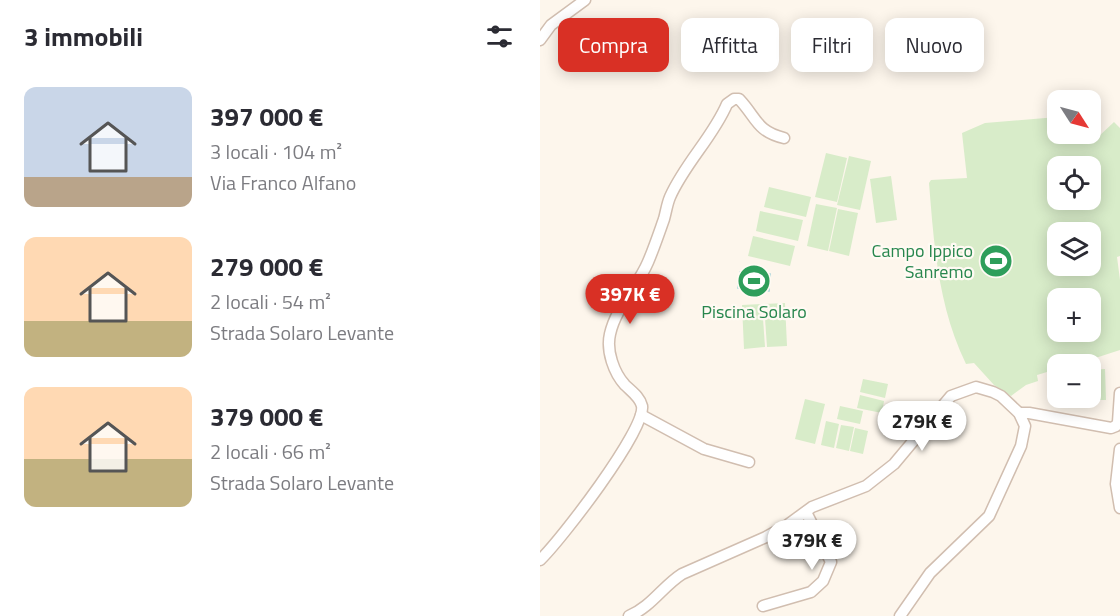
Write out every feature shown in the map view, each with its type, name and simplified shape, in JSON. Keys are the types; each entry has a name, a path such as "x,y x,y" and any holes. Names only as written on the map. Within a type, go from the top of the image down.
{"street":[{"path":"540,40 551,25 585,0"},
{"path":"540,560 607,476 623,452 641,415 643,408 640,400 618,376 615,369 610,353 610,334 623,305 648,262 669,198 683,173 727,104 734,99 739,99 744,103 761,128 784,138"},
{"path":"630,616 650,603 671,581 682,574 766,537 812,507 866,486 875,480 894,464 951,396 976,387 993,392 1001,396 1019,413 1025,426 1023,439 989,516 930,573 900,616"},
{"path":"1019,413 1037,414 1118,429 1120,393"},
{"path":"641,415 704,449 748,462"},
{"path":"1120,449 1116,484 1120,508"},
{"path":"763,606 811,592 824,581 831,562 806,512"}],"green space":[{"name":"Campo Ippico Sanremo","path":"1047,118 1047,144 1101,144 1101,134 1114,122 1120,128 1120,256 1117,257 1120,280 1120,350 1101,356 1101,354 1047,354 1047,372 1037,375 1038,381 1026,385 1011,396 994,385 974,363 966,364 943,298 929,183 931,180 967,178 962,133 985,123"},
{"path":"826,153 847,158 837,202 815,197"},
{"path":"849,156 871,161 860,210 837,205"},
{"path":"891,176 897,220 876,223 870,179"},
{"path":"769,187 811,197 806,217 764,207"},
{"path":"816,204 837,208 828,251 807,246"},
{"path":"838,209 858,213 849,256 829,251"},
{"path":"760,211 803,220 798,241 756,231"},
{"path":"753,236 795,246 790,266 748,256"},
{"path":"785,303 787,346 767,347 764,304"},
{"path":"762,304 765,347 744,349 742,305"},
{"path":"1101,369 1105,369 1106,400 1101,400"},
{"path":"863,379 888,384 885,398 860,392"},
{"path":"860,395 884,401 882,413 857,408"},
{"path":"805,399 825,404 815,444 795,439"},
{"path":"840,406 863,411 860,424 837,419"},
{"path":"826,421 839,424 834,448 821,445"},
{"path":"841,425 854,427 849,451 836,448"},
{"path":"855,428 868,431 863,454 850,451"}],"water":[{"name":"Piscina Solaro","path":"740,272 770,274 769,291 738,288"}],"place":[{"name":"Campo Ippico Sanremo","path":"996,261"},
{"name":"Piscina Solaro","path":"754,281"}]}
